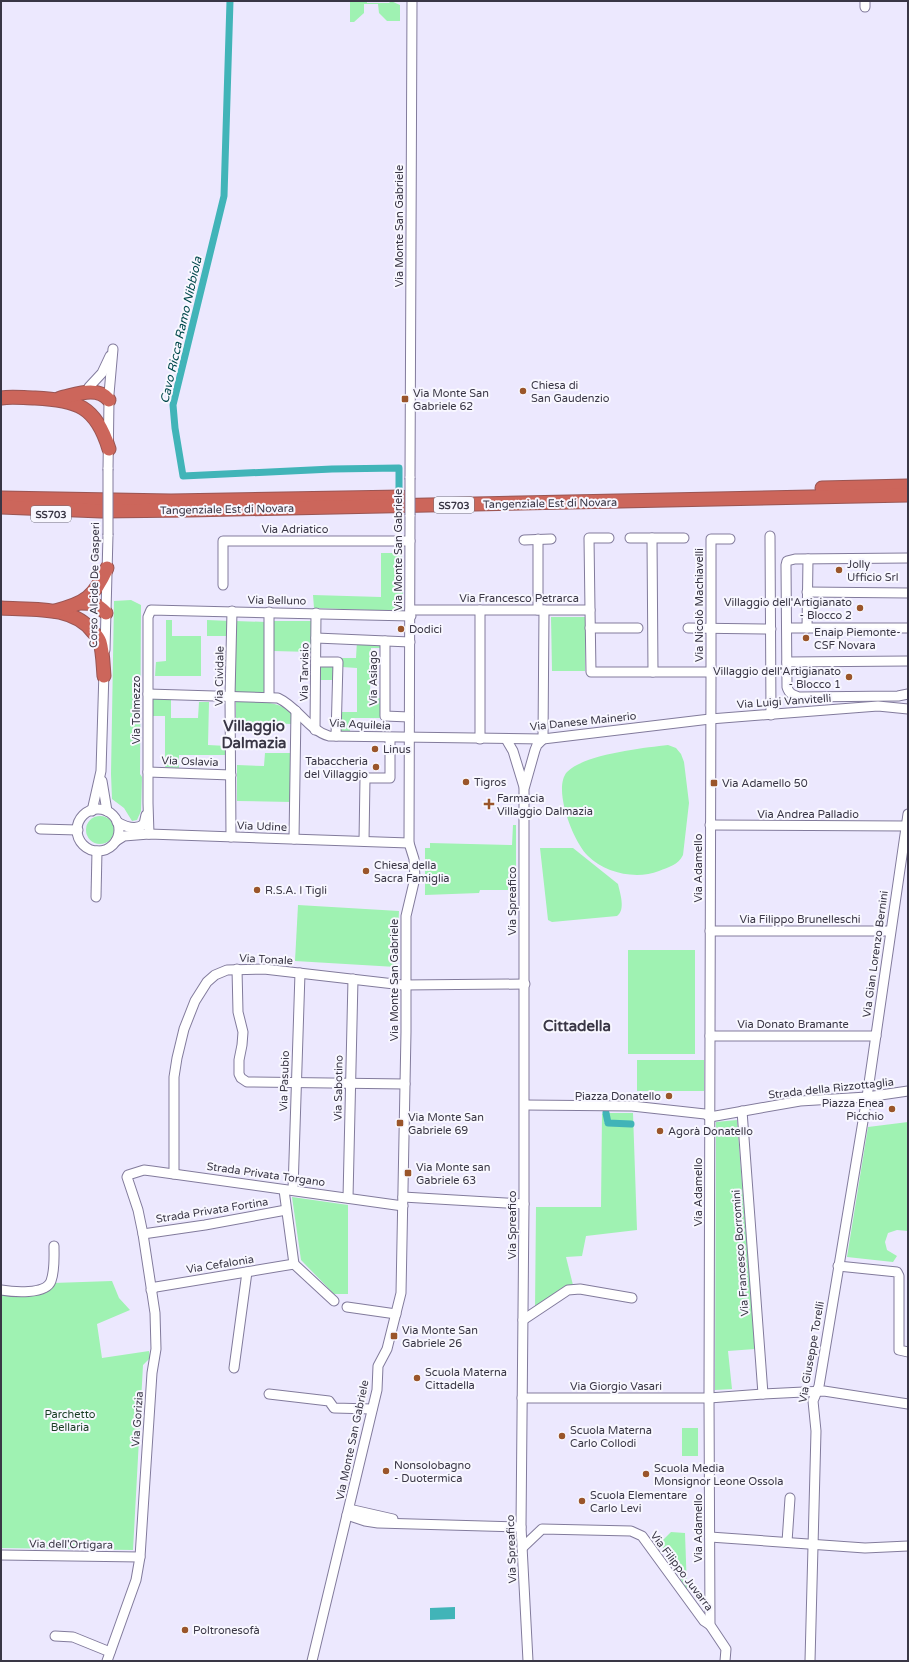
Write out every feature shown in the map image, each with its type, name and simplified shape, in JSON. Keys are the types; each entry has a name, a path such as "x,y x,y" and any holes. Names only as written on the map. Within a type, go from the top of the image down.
{"highway":[{"path":"54,399 90,392 109,397"},
{"path":"1,398 54,399 77,404 94,417 103,430 109,449"},
{"name":"Tangenziale Est di Novara","path":"1,498 101,506 171,501 908,486"},
{"name":"SS703","path":"1,492 101,506"},
{"name":"Tangenziale Est di Novara","path":"1,507 908,495"},
{"name":"SS703","path":"1,512 62,515 101,506"},
{"path":"80,604 95,590 107,568"},
{"path":"53,611 80,604 91,603 99,606 106,613"},
{"path":"1,608 53,611 76,617 89,627 100,641 104,676"}],"street":[{"name":"Via Monte San Gabriele","path":"312,1661 377,1390 378,1366 388,1349 401,1293 404,1201 406,916 415,878 414,859 409,843 412,1"},
{"name":"Corso Alcide De Gasperi","path":"89,387 102,373 113,349 109,397 108,535 101,771 107,811"},
{"path":"770,536 772,714"},
{"path":"590,610 589,538 609,538"},
{"path":"630,538 684,538"},
{"path":"652,538 652,672"},
{"path":"538,539 541,610 543,739"},
{"path":"524,540 551,539"},
{"name":"Via Nicolò Machiavelli","path":"711,672 711,539 730,539"},
{"name":"Via Adriatico","path":"223,585 224,541 410,541"},
{"path":"908,558 795,559 787,561 787,687 789,692 793,696 799,697 898,696 908,694"},
{"path":"807,628 808,559"},
{"path":"808,592 908,593"},
{"name":"Via Belluno","path":"148,617 151,610 156,609 316,613 410,613"},
{"path":"480,610 480,739"},
{"name":"Via Francesco Petrarca","path":"410,613 480,610 590,610 591,672 711,672"},
{"name":"Via Cividale","path":"231,838 230,696 232,611"},
{"path":"268,697 269,612"},
{"name":"Via Tarvisio","path":"315,730 316,613"},
{"name":"Via Tolmezzo","path":"148,617 149,834"},
{"path":"590,628 638,628"},
{"path":"688,628 771,629"},
{"path":"787,628 908,628"},
{"path":"316,638 410,642"},
{"name":"Via Asiago","path":"385,641 385,716 409,717"},
{"path":"787,662 908,661"},
{"path":"316,662 338,662 336,736"},
{"path":"710,719 711,672"},
{"name":"Via Aquileia","path":"148,694 278,698 288,702 315,730 329,736 409,738"},
{"name":"Via Luigi Vanvitelli","path":"710,719 878,706 908,709"},
{"path":"294,839 296,711"},
{"name":"Via Danese Mainerio","path":"409,738 543,739 710,719"},
{"name":"Via Adamello","path":"710,719 710,1625"},
{"path":"364,841 365,778 390,778 390,738"},
{"name":"Via Spreafico","path":"506,739 513,751 524,789 525,1105 521,1527 528,1661"},
{"name":"Via Spreafico","path":"524,789 535,750 537,745 543,739"},
{"name":"Corso Alcide De Gasperi","path":"92,810 101,771"},
{"name":"Via Oslavia","path":"148,772 231,775"},
{"name":"Via Tolmezzo","path":"117,822 124,826 142,826 145,821 148,803"},
{"path":"92,810 107,811 115,818 119,828 116,841 108,849 97,851 85,846 79,836 78,830 82,818 92,810"},
{"name":"Via Gian Lorenzo Bernini","path":"867,1097 890,931 905,850 908,814"},
{"name":"Via Andrea Palladio","path":"710,825 906,826"},
{"path":"40,829 78,830"},
{"name":"Via Udine","path":"116,841 124,836 149,834 409,843"},
{"path":"96,897 97,851"},
{"name":"Via Filippo Brunelleschi","path":"710,931 890,931"},
{"name":"Via Tonale","path":"174,1174 175,1068 184,1029 195,1002 207,982 215,975 227,970 264,969 406,984 525,984"},
{"path":"237,970 238,1012 243,1032 239,1060 239,1074 241,1078 247,1082 405,1084"},
{"name":"Via Pasubio","path":"293,1190 300,973"},
{"name":"Via Sabotino","path":"348,1198 353,979"},
{"name":"Via Donato Bramante","path":"710,1036 876,1036"},
{"name":"Strada della Rizzottaglia","path":"710,1117 800,1101 867,1097 908,1091"},
{"name":"Via Giuseppe Torelli","path":"810,1661 816,1431 813,1401 818,1386 867,1097"},
{"path":"525,1105 632,1106 705,1114 710,1117"},
{"name":"Via Francesco Borromini","path":"742,1111 763,1394"},
{"name":"Strada Privata Torgano","path":"127,1178 128,1175 144,1170 348,1198 524,1204"},
{"name":"Via Gorizia","path":"108,1656 136,1580 140,1557 152,1373 156,1349 155,1313 143,1234 138,1210 127,1178"},
{"path":"284,1190 294,1264 334,1301"},
{"name":"Strada Privata Fortina","path":"143,1234 205,1225 286,1210"},
{"path":"1,1290 12,1292 40,1290 47,1286 53,1272 54,1246"},
{"name":"Via Cefalonia","path":"152,1290 156,1287 294,1264"},
{"path":"838,1266 897,1272 899,1350 908,1352"},
{"path":"234,1368 246,1272"},
{"path":"523,1320 568,1290 580,1289 632,1298"},
{"path":"347,1307 396,1314"},
{"name":"Via Giorgio Vasari","path":"522,1398 709,1398 824,1392 908,1404"},
{"path":"268,1394 329,1401 334,1408 372,1409"},
{"path":"787,1542 790,1498"},
{"path":"348,1512 406,1522 521,1527"},
{"name":"Via Filippo Juvarra","path":"522,1548 542,1528 631,1531 642,1536 704,1621 710,1625"},
{"path":"710,1537 865,1548 908,1546"},
{"name":"Via dell'Ortigara","path":"1,1555 140,1557"},
{"path":"710,1625 726,1649 725,1661"},
{"path":"55,1636 73,1637 108,1656"}],"green space":[{"path":"350,1 389,3 391,1 400,5 400,21 387,21 379,13 378,4 364,4 364,13 354,22 350,22"},
{"path":"381,553 402,553 403,609 401,611 314,608 313,595 381,597"},
{"path":"131,600 141,605 140,774 142,777 141,811 137,820 132,821 124,808 112,799 111,774 114,601"},
{"path":"551,617 585,617 585,671 552,671"},
{"path":"166,620 172,620 172,636 201,636 201,676 155,676 156,662 166,661"},
{"path":"207,620 230,621 230,636 207,636"},
{"path":"235,621 266,622 264,694 234,693"},
{"path":"273,621 312,621 312,652 273,651"},
{"path":"357,641 383,642 383,648 371,648 370,698 383,698 383,718 351,718 350,731 340,731 340,712 357,712 357,668 342,667 342,658 356,658"},
{"path":"318,664 335,665 335,680 318,680"},
{"path":"153,699 171,699 171,718 198,718 199,702 209,702 208,745 227,746 227,755 179,755 179,768 165,767 165,716 153,716"},
{"path":"236,701 266,702 280,706 292,714 292,724 236,722"},
{"path":"668,745 676,748 681,754 684,762 689,803 683,855 679,861 673,865 650,874 631,875 612,871 603,867 588,856 582,849 571,828 563,803 562,790 563,780 567,772 575,766 600,756"},
{"path":"265,753 291,753 291,802 237,801 237,765 264,766"},
{"path":"100,816 110,820 114,830 110,840 100,844 90,840 86,830 90,820"},
{"path":"513,825 516,825 516,890 480,890 479,893 425,895 425,848 430,848 430,843 512,845"},
{"path":"540,848 573,848 618,884 622,901 620,913 617,916 552,922 548,920"},
{"path":"298,905 399,911 396,967 295,961"},
{"path":"628,950 695,950 695,1054 628,1054"},
{"path":"637,1060 704,1060 704,1091 637,1091"},
{"path":"604,1113 604,1122 606,1125 624,1127 624,1121 610,1122 609,1113 633,1113 637,1230 586,1236 582,1256 566,1257 573,1285 560,1289 535,1310 536,1207 601,1207 602,1114"},
{"path":"737,1120 755,1349 728,1351 732,1389 715,1390 716,1122"},
{"path":"908,1122 908,1231 897,1230 888,1233 885,1242 887,1250 897,1256 893,1262 847,1257 868,1127"},
{"path":"292,1197 348,1205 348,1294 334,1294 301,1260"},
{"name":"Parchetto Bellaria","path":"112,1281 119,1298 130,1310 97,1324 102,1358 149,1351 150,1358 143,1365 133,1550 1,1548 1,1293 53,1283"},
{"path":"682,1428 698,1428 698,1456 682,1456"},
{"path":"671,1532 685,1533 687,1590 660,1543"}],"shaded area":[{"path":"455,1607 455,1619 430,1620 430,1608"}],"waterway":[{"name":"Cavo Ricca Ramo Nibbiola","path":"230,1 224,196 173,405 175,428 183,476 332,469 399,468 399,514"},
{"name":"Cavo Ricca Ramo Nibbiola","path":"606,1113 608,1123 631,1124"}],"place":[{"name":"Chiesa di San Gaudenzio","path":"523,391"},
{"name":"Via Monte San Gabriele 62","path":"405,399"},
{"name":"Jolly Ufficio Srl","path":"839,570"},
{"name":"Villaggio dell'Artigianato - Blocco 2","path":"860,608"},
{"name":"Dodici","path":"401,629"},
{"name":"Enaip Piemonte- CSF Novara","path":"806,638"},
{"name":"Villaggio dell'Artigianato - Blocco 1","path":"849,677"},
{"name":"Linus","path":"375,749"},
{"name":"Tabaccheria del Villaggio","path":"376,767"},
{"name":"Tigros","path":"466,782"},
{"name":"Via Adamello 50","path":"714,783"},
{"name":"Farmacia Villaggio Dalmazia","path":"489,804"},
{"name":"Chiesa della Sacra Famiglia","path":"366,871"},
{"name":"R.S.A. I Tigli","path":"257,890"},
{"name":"Piazza Donatello","path":"669,1096"},
{"name":"Piazza Enea Picchio","path":"892,1109"},
{"name":"Via Monte San Gabriele 69","path":"400,1123"},
{"name":"Agorà Donatello","path":"660,1131"},
{"name":"Via Monte san Gabriele 63","path":"408,1173"},
{"name":"Via Monte San Gabriele 26","path":"394,1336"},
{"name":"Scuola Materna Cittadella","path":"417,1378"},
{"name":"Scuola Materna Carlo Collodi","path":"562,1436"},
{"name":"Nonsolobagno - Duotermica","path":"386,1471"},
{"name":"Scuola Media Monsignor Leone Ossola","path":"646,1474"},
{"name":"Scuola Elementare Carlo Levi","path":"582,1501"},
{"name":"Poltronesofà","path":"185,1630"}],"district":[{"name":"Villaggio Dalmazia","path":"254,734"},
{"name":"Cittadella","path":"577,1026"}]}
